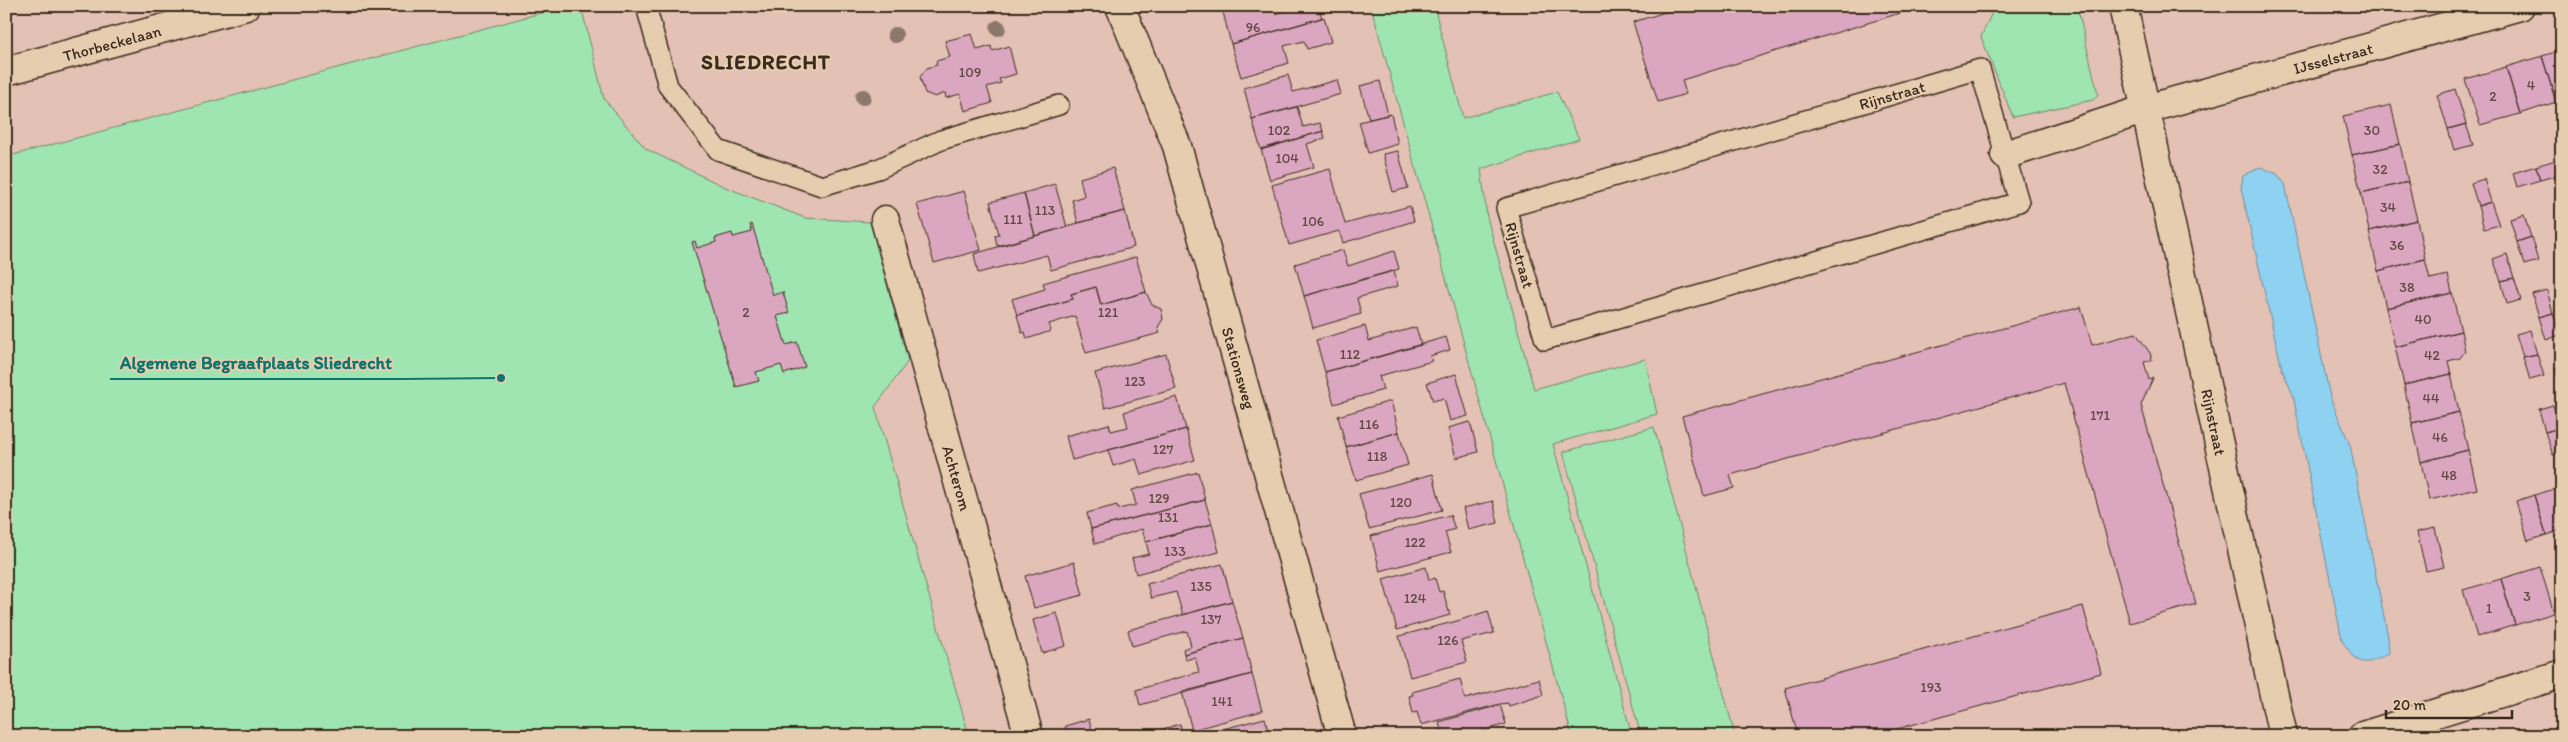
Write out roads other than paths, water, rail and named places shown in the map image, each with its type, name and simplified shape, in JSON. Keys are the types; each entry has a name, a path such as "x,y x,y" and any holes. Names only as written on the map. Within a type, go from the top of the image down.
{"street":[{"name":"Thorbeckelaan","path":"6,71 246,6"},
{"name":"Stationsweg","path":"1120,6 1177,146 1342,736"},
{"name":"Rijnstraat","path":"2123,6 2282,736"},
{"name":"IJsselstraat","path":"2146,109 2520,6"},
{"path":"2005,155 2146,109"},
{"name":"Achterom","path":"885,220 1029,736"},
{"path":"2362,736 2562,674"}],"lane":[{"path":"646,6 668,86 718,150 822,186 878,169 940,140 1059,105"},
{"name":"Rijnstraat","path":"1980,69 2005,155 2019,202 1545,340 1506,208 1980,69"}],"water":[{"path":"2260,167 2277,174 2285,184 2330,397 2350,445 2388,637 2389,653 2373,661 2361,662 2352,655 2342,640 2293,395 2282,369 2241,188 2243,176"}],"place":[{"name":"Algemene Begraafplaats Sliedrecht","path":"501,378"}],"district":[{"name":"SLIEDRECHT","path":"766,62"}]}
